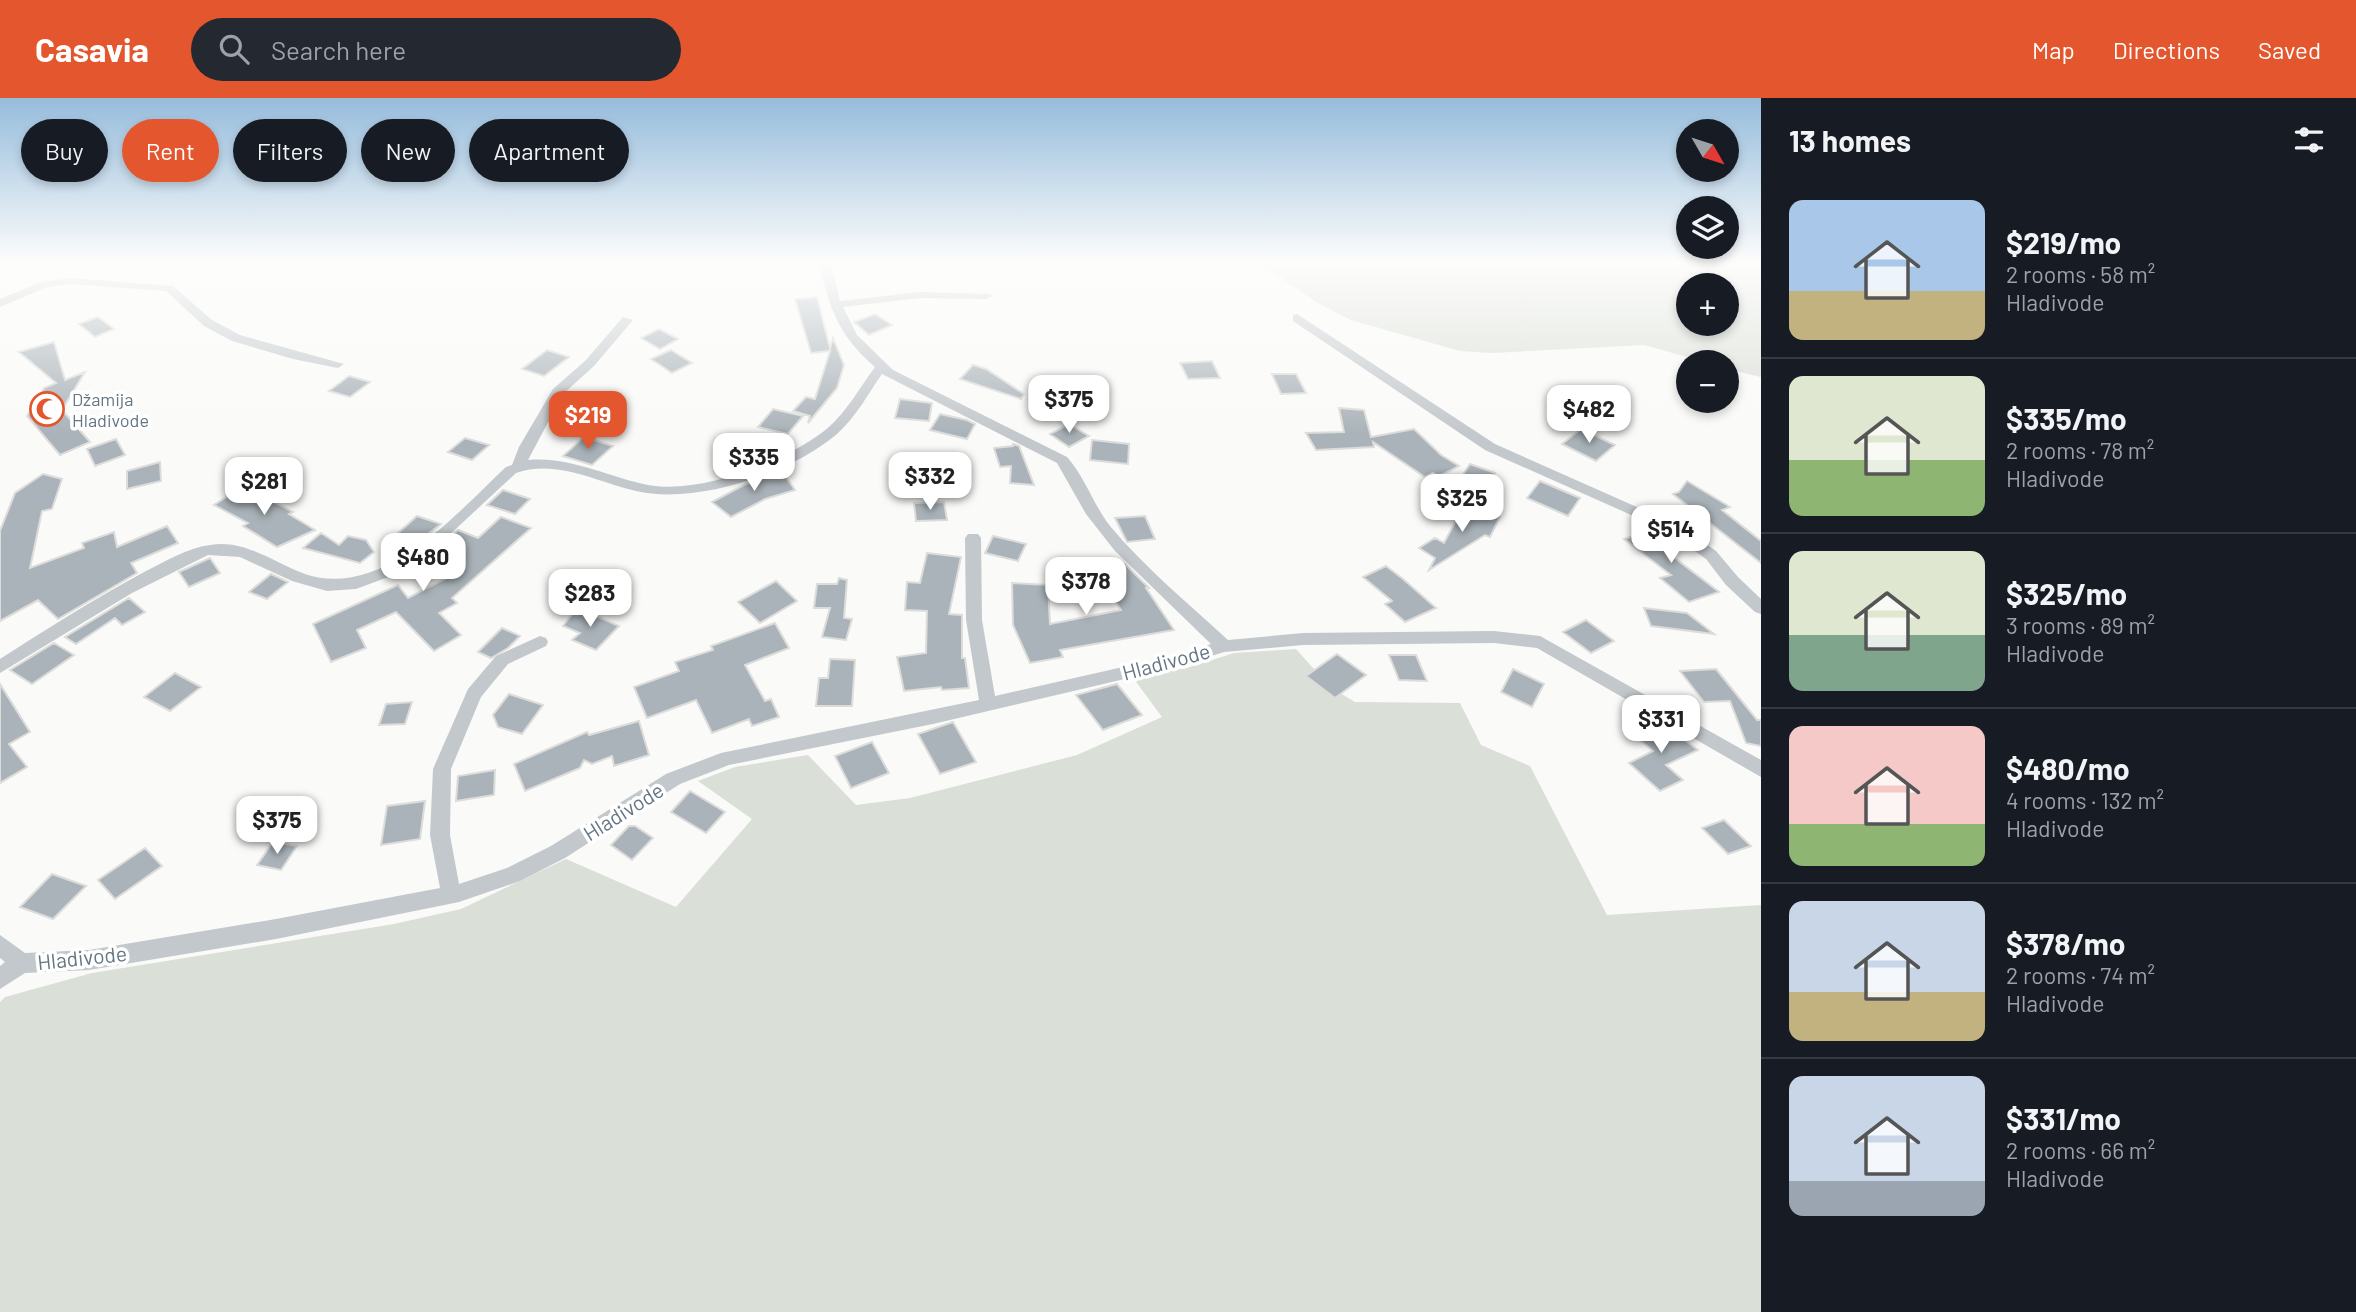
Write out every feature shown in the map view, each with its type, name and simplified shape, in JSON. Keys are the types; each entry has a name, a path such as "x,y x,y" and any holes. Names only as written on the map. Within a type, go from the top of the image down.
{"street":[{"path":"205,321 236,338 297,356 338,364"},
{"path":"519,466 526,447 541,426 558,391 590,363 626,321"},
{"name":"Hladivode","path":"840,321 852,339 889,373 1062,460 1072,471 1090,510 1131,558 1224,646"},
{"path":"1301,321 1490,447 1643,514 1687,538 1711,555 1732,581 1761,608"},
{"path":"0,667 95,606 208,550 230,549 311,583 328,587 353,584 379,576 416,555 519,466 542,462 654,490 686,491 755,472 793,457 835,429 881,367"},
{"path":"973,538 974,620 988,704"},
{"name":"Hladivode","path":"0,979 22,963 89,960 276,929 451,895 513,875 558,852 673,779 727,758 988,704 1180,660 1224,646 1303,639 1494,637 1541,642 1761,769"},
{"path":"451,895 440,835 442,769 474,694 502,660 540,642"},
{"name":"Hladivode","path":"0,945 22,963"}],"shaded area":[{"path":"1353,321 1676,321 1676,336 1739,336 1739,321 1761,321 1761,377 1739,372 1739,350 1676,350 1676,354 1644,345 1492,353 1460,351"},
{"path":"1296,649 1330,687 1355,702 1460,703 1481,745 1530,766 1607,915 1761,905 1761,1312 0,1312 0,1002 5,997 92,973 394,924 461,909 566,859 676,907 752,819 698,781 735,767 808,755 856,805 910,798 1077,755 1162,717 1134,679 1190,667 1234,653"}],"building":[{"path":"103,321 114,329 95,337 79,324"},
{"path":"801,321 823,321 830,348 833,338 844,365 837,388 808,423 810,416 793,411 806,397 815,399 830,351 811,353"},
{"path":"885,321 892,325 869,335 854,322"},
{"path":"659,329 678,339 660,349 641,338"},
{"path":"54,342 65,380 85,372 62,410 90,442 60,455 27,416 44,388 56,383 19,352"},
{"path":"547,350 569,357 544,376 522,369"},
{"path":"671,350 692,363 672,373 651,359"},
{"path":"1212,361 1220,378 1188,379 1180,363"},
{"path":"973,365 986,369 1024,394 1021,399 960,379"},
{"path":"1272,374 1296,374 1306,393 1281,394"},
{"path":"349,376 370,382 350,397 329,391"},
{"path":"583,399 608,407 589,424 563,416"},
{"path":"900,399 932,403 929,421 895,418"},
{"path":"1339,408 1364,410 1371,437 1414,429 1441,455 1459,466 1438,477 1433,473 1425,477 1373,442 1374,447 1316,450 1306,433 1344,432"},
{"path":"773,409 803,416 788,434 758,427"},
{"path":"940,414 975,424 967,439 930,430"},
{"path":"1069,424 1089,436 1069,447 1050,434"},
{"path":"1581,429 1615,445 1596,461 1562,444"},
{"path":"584,437 613,446 592,465 563,456"},
{"path":"465,438 489,445 472,460 448,452"},
{"path":"116,439 125,455 95,466 87,449"},
{"path":"1092,440 1129,444 1128,464 1090,460"},
{"path":"1013,444 1019,446 1034,485 1010,483 1011,466 1000,467 994,448"},
{"path":"160,462 161,481 127,489 127,471"},
{"path":"1470,464 1495,473 1485,489 1460,479"},
{"path":"782,471 795,490 765,499 731,517 712,502 744,485"},
{"path":"43,474 62,479 52,509 42,511 30,568 84,548 82,543 114,532 117,547 167,526 178,543 131,563 137,573 58,619 38,600 0,621 0,531 15,493"},
{"path":"1540,481 1580,498 1568,516 1527,498"},
{"path":"1687,481 1730,507 1722,510 1761,541 1761,563 1673,494 1679,492"},
{"path":"244,486 293,512 289,514 315,530 277,547 243,526 248,523 214,505"},
{"path":"503,490 530,499 515,514 487,505"},
{"path":"944,502 947,520 916,521 914,503"},
{"path":"1465,504 1500,517 1490,537 1485,535 1429,570 1435,558 1419,548 1435,538 1444,543"},
{"path":"417,516 441,524 404,552 385,545"},
{"path":"1145,516 1155,539 1127,542 1115,518"},
{"path":"501,517 531,528 452,598 457,603 439,613 461,635 434,651 396,612 357,630 366,648 331,662 313,624 398,585 408,598 456,573 421,559 458,530 478,538"},
{"path":"1653,529 1683,546 1667,552 1719,592 1689,602 1660,578 1671,575 1624,539"},
{"path":"321,533 339,545 348,536 366,540 374,552 360,563 303,548"},
{"path":"993,536 1026,544 1018,561 985,553"},
{"path":"927,553 961,557 949,614 962,615 962,658 965,658 969,688 942,690 941,687 904,691 897,657 926,653 927,611 905,610 907,582 920,583"},
{"path":"210,558 220,573 189,587 179,572"},
{"path":"1125,564 1149,588 1146,588 1174,630 1060,650 1063,657 1030,663 1013,625 1012,583 1048,585 1050,624 1121,610 1095,571"},
{"path":"1386,566 1436,608 1405,622 1385,604 1392,601 1363,577"},
{"path":"271,574 288,582 267,599 249,592"},
{"path":"839,578 847,580 844,618 852,619 846,640 822,637 830,608 814,608 817,584 837,584"},
{"path":"776,581 797,601 760,623 738,602"},
{"path":"129,598 145,612 122,625 115,618 76,644 65,637"},
{"path":"577,608 619,626 596,650 572,640 580,633 563,626"},
{"path":"1644,608 1687,613 1714,634 1651,626"},
{"path":"1586,620 1614,641 1591,653 1563,632"},
{"path":"775,623 789,648 745,665 765,701 771,699 779,717 752,726 749,719 712,733 696,700 647,718 634,687 679,671 675,662 713,650 711,646"},
{"path":"502,628 520,636 508,648 491,658 478,652"},
{"path":"54,643 74,655 32,684 10,670"},
{"path":"1337,654 1366,675 1335,698 1306,676"},
{"path":"1389,655 1416,655 1427,681 1399,680"},
{"path":"830,659 855,660 852,706 816,706 819,678 828,678"},
{"path":"1513,669 1544,684 1532,707 1501,692"},
{"path":"1716,669 1757,720 1761,720 1761,746 1746,743 1730,701 1704,702 1680,671"},
{"path":"175,673 201,687 170,711 144,697"},
{"path":"0,684 30,732 9,744 27,767 0,783"},
{"path":"1117,684 1142,715 1103,730 1076,695"},
{"path":"509,694 543,705 522,734 498,727 493,715"},
{"path":"412,702 405,724 379,725 386,704"},
{"path":"639,721 649,755 614,766 612,756 592,764 584,760 580,768 525,791 514,764 587,732 589,735"},
{"path":"953,722 976,762 940,774 918,734"},
{"path":"1661,722 1698,750 1666,765 1683,780 1660,791 1629,763 1653,751 1633,734"},
{"path":"872,742 889,773 851,788 835,756"},
{"path":"495,770 494,795 456,801 458,776"},
{"path":"690,791 725,812 706,833 671,812"},
{"path":"425,801 420,839 381,845 387,806"},
{"path":"1724,820 1751,846 1728,854 1702,828"},
{"path":"629,826 635,826 653,838 632,860 611,845"},
{"path":"273,842 297,846 281,870 257,865"},
{"path":"145,848 162,866 115,899 98,880"},
{"path":"52,874 86,886 53,919 20,907"}],"place":[{"name":"Džamija Hladivode","path":"47,409"}]}
